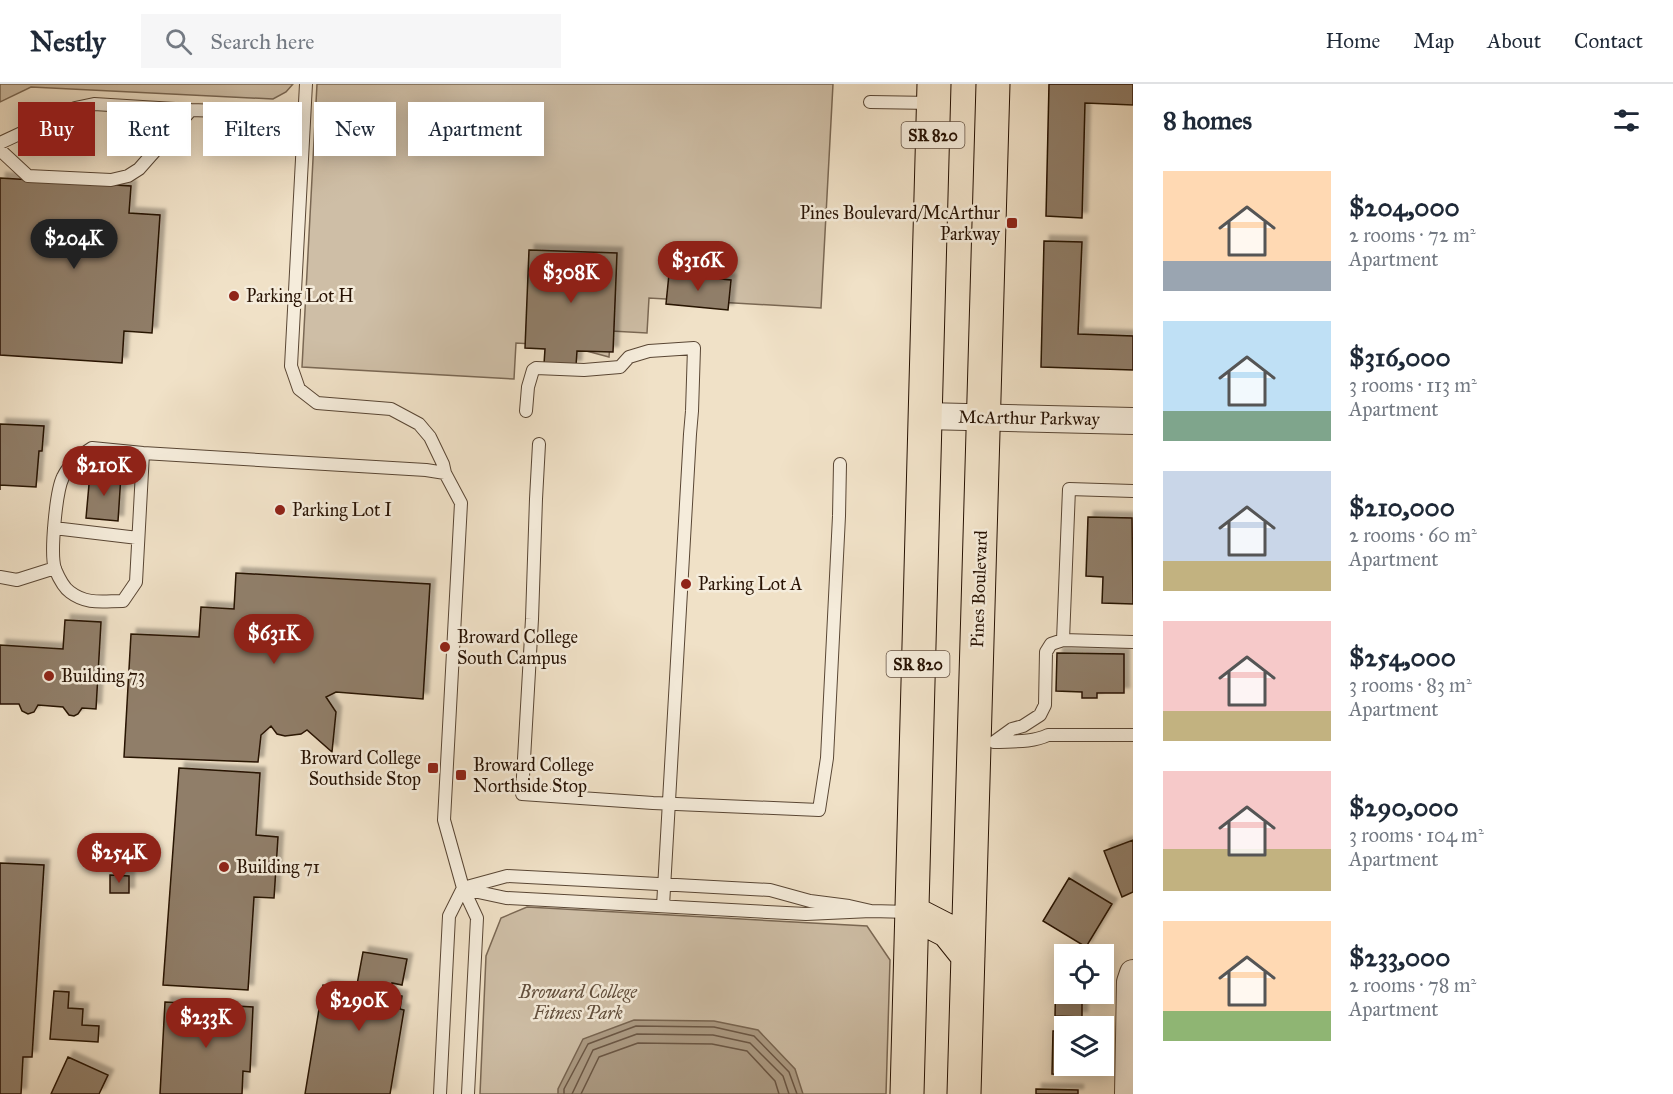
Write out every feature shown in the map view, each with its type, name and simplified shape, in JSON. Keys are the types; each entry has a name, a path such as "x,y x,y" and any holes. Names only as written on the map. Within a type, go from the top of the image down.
{"highway":[{"name":"Pines Boulevard","path":"964,1094 968,956 984,742 984,417 993,84"},
{"name":"SR 820","path":"907,1094 934,94"},
{"path":"911,912 948,931 968,956"}],"street":[{"name":"McArthur Parkway","path":"926,416 1133,421"},
{"path":"1128,1094 1130,982 1133,973"}],"lane":[{"path":"306,84 291,366 299,389 317,403 391,409 419,423 430,437 445,473 462,503 444,820 463,888 477,918 468,1094"},
{"path":"870,102 934,94"},
{"path":"0,143 75,108 94,104 107,105"},
{"path":"191,110 303,114"},
{"path":"0,150 28,176 111,180 128,176 139,169 150,156"},
{"path":"526,411 528,387 533,369 584,370 620,367 629,357 650,351 694,348 663,906"},
{"path":"539,444 522,794 670,804 819,810 827,758 840,464"},
{"path":"143,453 136,582 123,600 89,602 68,591 55,568 53,549 61,480 66,470 92,448 445,473"},
{"path":"1063,640 1069,489 1133,491"},
{"path":"54,528 138,538"},
{"path":"0,577 17,580 55,568"},
{"path":"984,742 1023,726 1040,715 1045,705 1046,652 1051,644 1063,640 1133,642"},
{"path":"984,742 1030,741 1048,735 1133,735"},
{"path":"440,1094 449,916 463,888 507,876 770,890 810,901 871,911"},
{"path":"463,888 506,897 806,915 871,911 911,912"}],"green space":[{"path":"0,84 293,84 286,92 273,99 31,87 0,102"},
{"path":"317,84 833,84 821,308 649,298 647,333 611,331 609,357 568,346 516,343 514,379 302,367 314,141 314,156 396,156 396,102 316,102"},
{"name":"Broward College Fitness Park","path":"527,907 867,926 890,960 886,1094 480,1094 486,956 501,918"}],"water":[{"path":"634,1020 714,1021 758,1030 795,1069 803,1094 558,1094 558,1089 583,1039"}],"building":[{"path":"1049,84 1133,84 1133,105 1085,103 1082,218 1046,216"},
{"path":"0,178 131,186 129,213 160,215 152,333 124,331 122,363 0,355"},
{"path":"1044,241 1082,242 1078,334 1133,336 1133,370 1041,367"},
{"path":"529,250 617,253 613,352 577,351 576,366 544,364 545,349 525,348"},
{"path":"669,274 731,280 728,310 666,304"},
{"path":"0,424 44,426 36,487 0,485"},
{"path":"90,473 121,475 118,521 86,518"},
{"path":"1088,517 1132,518 1133,604 1102,603 1103,577 1086,576"},
{"path":"236,573 430,584 423,699 336,692 326,697 336,712 332,752 307,730 301,734 285,736 277,734 271,726 261,735 258,762 124,757 131,634 199,637 201,607 234,609"},
{"name":"Building 73","path":"65,620 101,622 96,709 82,708 74,716 69,715 63,707 38,705 34,712 28,714 22,711 19,704 0,704 0,645 63,649"},
{"path":"1057,653 1124,654 1124,693 1097,693 1097,698 1082,698 1082,692 1056,691"},
{"name":"Building 71","path":"179,768 260,773 256,835 278,837 274,898 254,897 248,990 163,985"},
{"path":"1133,840 1133,892 1122,897 1104,851"},
{"path":"0,863 44,865 32,1057 23,1057 21,1094 0,1094"},
{"path":"110,875 129,876 129,893 110,893"},
{"path":"1069,878 1112,904 1088,944 1081,944 1043,921"},
{"path":"363,952 407,959 402,985 392,983 390,994 402,996 400,1009 404,1010 390,1094 305,1094 323,985 356,990"},
{"path":"54,991 69,992 68,1008 83,1009 82,1025 99,1026 98,1042 50,1039"},
{"path":"165,1002 253,1007 250,1072 243,1071 242,1094 160,1094"},
{"path":"1055,1004 1082,1004 1082,1016 1055,1016"},
{"path":"1053,1031 1054,1031 1054,1074 1052,1074"},
{"path":"68,1057 108,1075 99,1094 51,1094"},
{"path":"1036,1089 1078,1090 1078,1094 1036,1094"}],"place":[{"name":"Pines Boulevard/McArthur Parkway","path":"1012,223"},
{"name":"Parking Lot H","path":"234,296"},
{"name":"Parking Lot I","path":"280,510"},
{"name":"Parking Lot A","path":"686,584"},
{"name":"Broward College South Campus","path":"445,647"},
{"name":"Building 73","path":"49,676"},
{"name":"Broward College Southside Stop","path":"433,768"},
{"name":"Broward College Northside Stop","path":"461,775"},
{"name":"Building 71","path":"224,867"}]}
